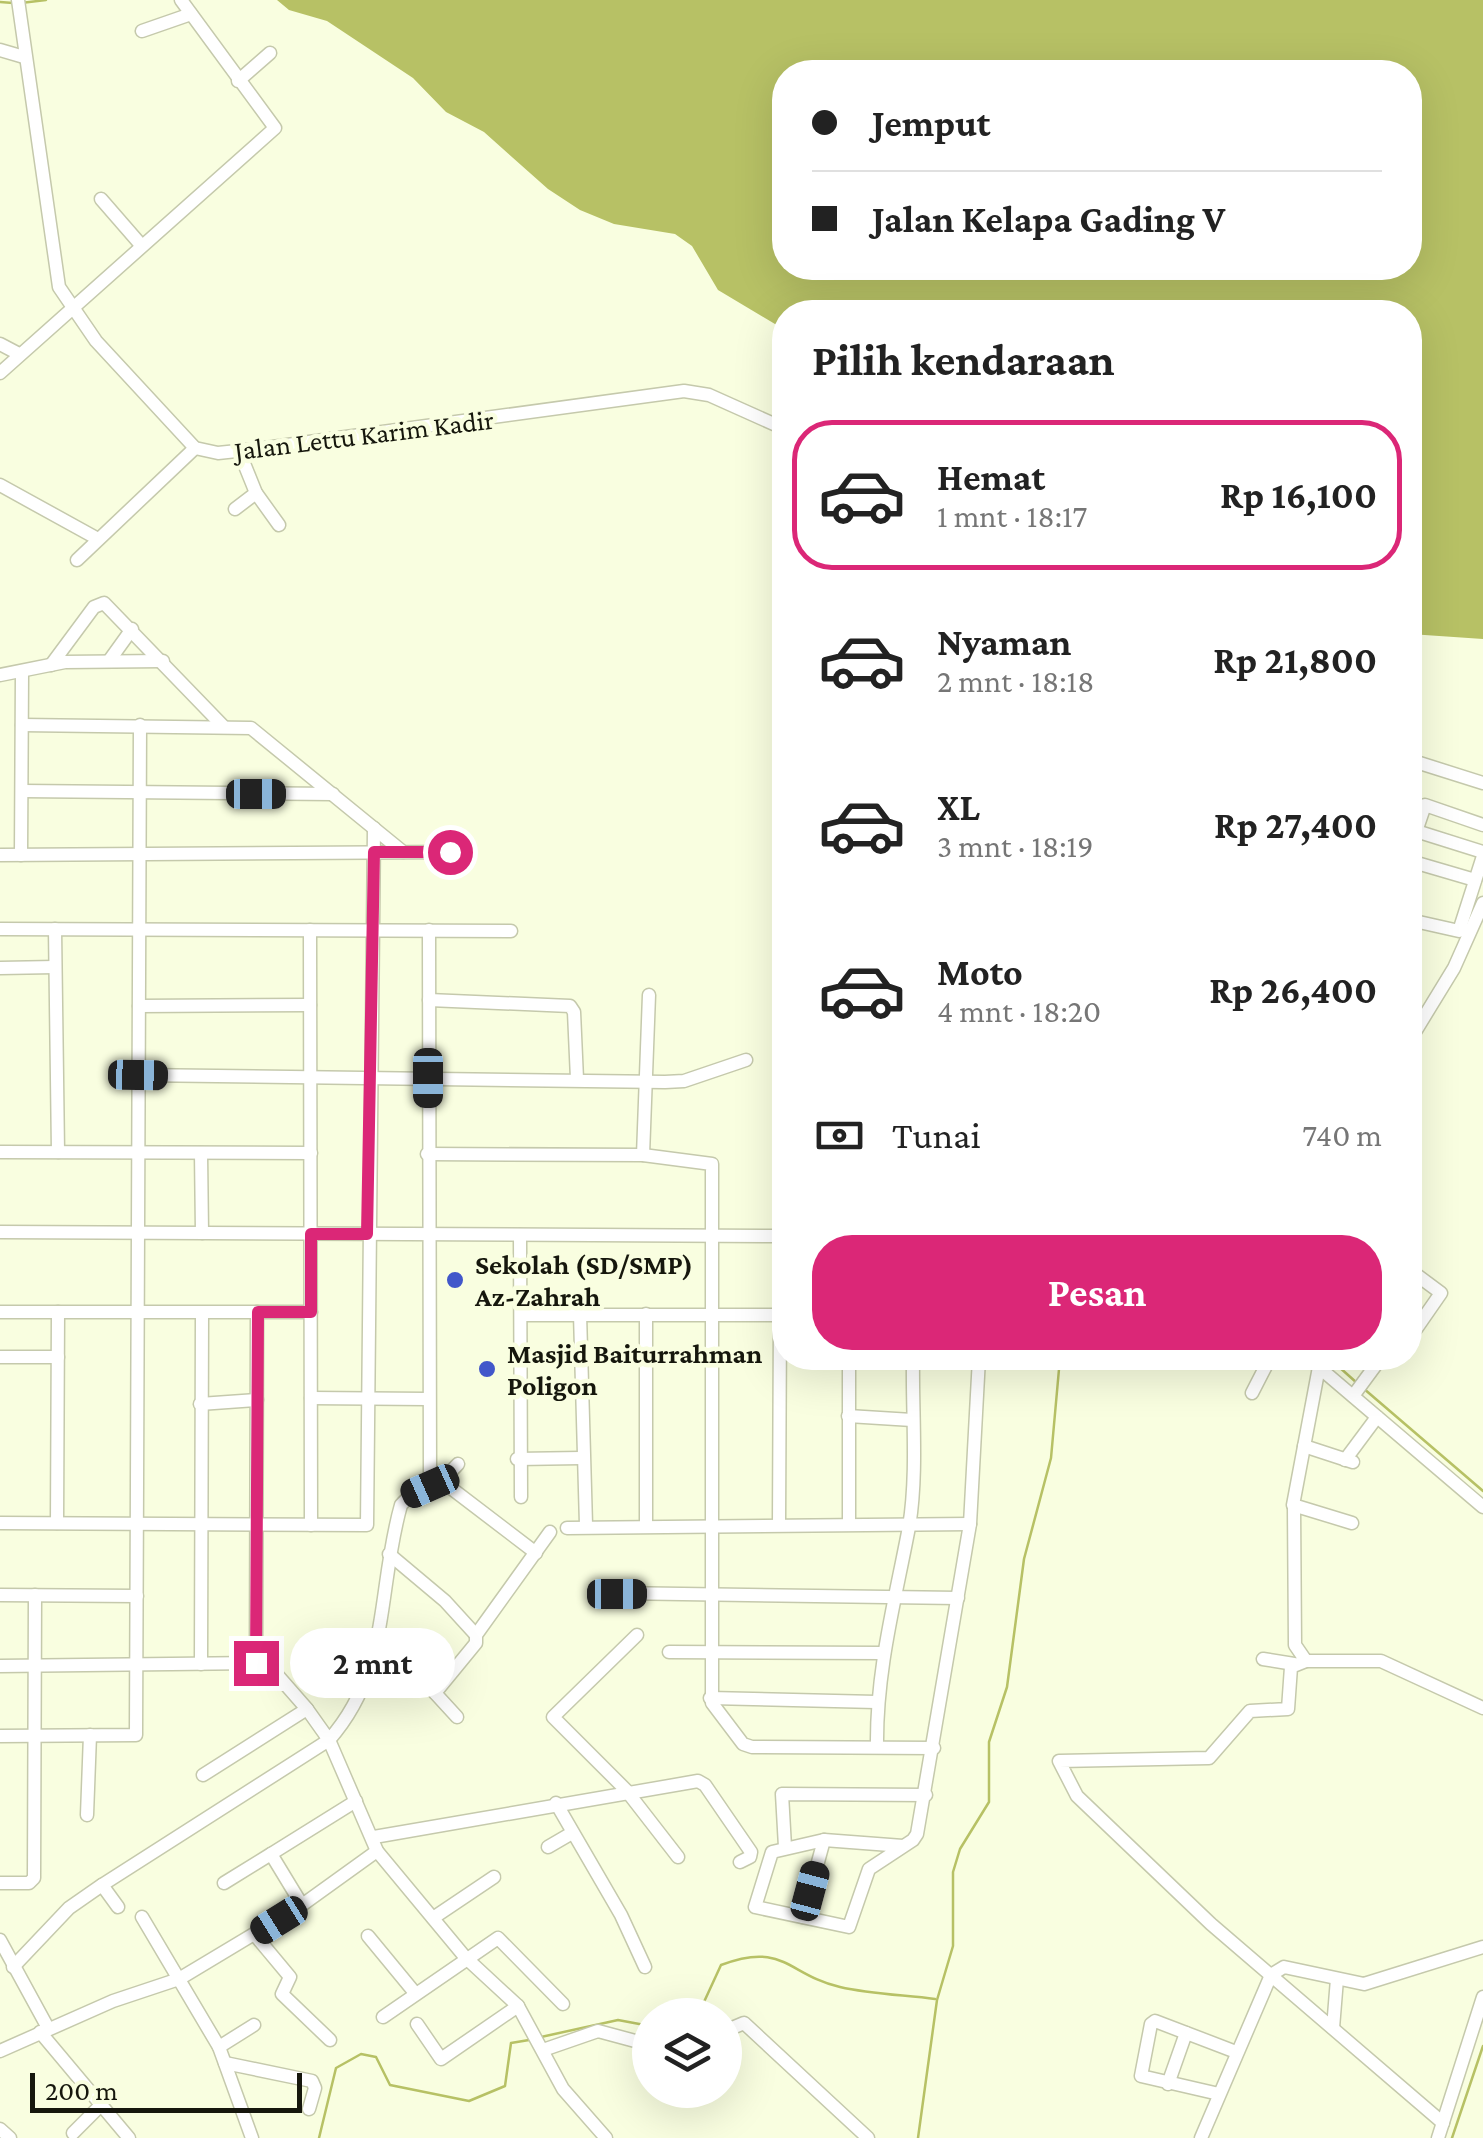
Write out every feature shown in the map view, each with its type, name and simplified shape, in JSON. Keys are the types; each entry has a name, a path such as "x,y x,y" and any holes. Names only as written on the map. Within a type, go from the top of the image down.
{"street":[{"path":"0,373 275,128 181,0"},
{"name":"Jalan Lettu Karim Kadir","path":"18,6 57,276 70,309 150,404 195,448 211,453 239,451 684,391 709,396 772,424"},
{"path":"142,31 191,14"},
{"path":"0,50 24,57"},
{"path":"238,81 270,54"},
{"path":"101,199 142,245"},
{"path":"0,344 19,354"},
{"path":"77,560 195,448"},
{"path":"239,451 256,494 279,525"},
{"path":"0,485 98,539"},
{"path":"235,510 256,494"},
{"path":"50,666 97,604 108,604 223,726"},
{"path":"109,661 132,629"},
{"path":"0,675 50,666 163,661"},
{"path":"21,854 22,672"},
{"path":"22,725 223,726 255,730 403,852"},
{"path":"0,1736 136,1735 140,725"},
{"path":"1422,764 1483,784"},
{"path":"22,791 333,794"},
{"path":"1422,814 1425,805 1483,824"},
{"path":"0,1523 367,1525 374,828"},
{"path":"1422,833 1483,854 1459,931 1422,923"},
{"path":"0,855 450,852"},
{"path":"1422,865 1475,880"},
{"path":"1422,1020 1454,968 1483,903"},
{"path":"0,929 511,931"},
{"path":"55,929 58,1152"},
{"path":"310,930 311,1524"},
{"path":"429,930 426,1399 436,1484 536,1553"},
{"path":"0,968 56,967"},
{"path":"642,1155 649,1079 649,994"},
{"path":"428,1000 570,1006 574,1012 578,1079"},
{"path":"138,1006 310,1005"},
{"path":"138,1075 684,1081 746,1060"},
{"path":"0,1152 310,1154"},
{"path":"201,1153 202,1234"},
{"path":"428,1154 642,1155 712,1164 710,1698 747,1746 934,1748"},
{"path":"0,1232 772,1236"},
{"path":"520,1235 517,1458 521,1497"},
{"path":"1422,1279 1441,1293 1422,1321"},
{"path":"0,1312 311,1312"},
{"path":"57,1523 58,1312"},
{"path":"201,1664 202,1312"},
{"path":"256,1663 258,1312"},
{"path":"580,1314 586,1525"},
{"path":"646,1314 646,1524"},
{"path":"520,1315 772,1315"},
{"path":"0,1357 58,1357"},
{"path":"779,1524 781,1370"},
{"path":"848,1370 848,1524"},
{"path":"876,1748 876,1702 892,1596 910,1523 913,1370"},
{"path":"903,1846 824,1840 785,1847 769,1854 754,1907 849,1927 869,1869 903,1846 915,1837 926,1795 970,1524 978,1370"},
{"path":"1252,1393 1264,1370"},
{"path":"1313,1370 1294,1507 1295,1645 1300,1662 1288,1708 1252,1710 1218,1750 1198,1762 1059,1761 1077,1796 1271,1975 1443,2123"},
{"path":"1327,1370 1358,1389 1377,1417 1483,1507"},
{"path":"1358,1389 1371,1370"},
{"path":"311,1398 426,1399"},
{"path":"200,1404 257,1400"},
{"path":"848,1416 912,1420"},
{"path":"1304,1446 1349,1461 1377,1417"},
{"path":"517,1458 582,1458"},
{"path":"13,1967 69,1908 102,1884 329,1740 362,1695 376,1650 389,1554 402,1505 411,1494 436,1484 458,1464"},
{"path":"1294,1507 1352,1523"},
{"path":"567,1528 646,1524 970,1524"},
{"path":"435,1692 476,1643 476,1635 550,1532"},
{"path":"389,1554 445,1601 476,1635"},
{"path":"617,1594 958,1598"},
{"path":"0,1595 137,1596"},
{"path":"0,1882 29,1883 34,1878 35,1595"},
{"path":"637,1634 552,1716 626,1790 678,1857"},
{"path":"424,1637 414,1660 416,1674 457,1717"},
{"path":"376,1650 414,1660"},
{"path":"669,1652 884,1654"},
{"path":"1263,1659 1381,1661 1483,1708"},
{"path":"0,1666 256,1663 272,1669 308,1709 329,1740 376,1844 465,1957 518,2006 563,2089 606,2138"},
{"path":"710,1698 876,1702"},
{"path":"203,1776 308,1709"},
{"path":"87,1815 90,1736"},
{"path":"0,2051 44,2030 180,1979 302,1905 376,1844 556,1803 702,1782 750,1852 740,1862"},
{"path":"785,1847 782,1794 926,1795"},
{"path":"224,1883 356,1801"},
{"path":"556,1803 621,1915 645,1967"},
{"path":"548,1847 572,1833"},
{"path":"804,1917 824,1840"},
{"path":"271,1854 302,1905"},
{"path":"432,1918 494,1876"},
{"path":"102,1884 118,1907"},
{"path":"142,1917 219,2047 252,2138"},
{"path":"255,1935 290,1977 282,1994 330,2040"},
{"path":"368,1936 415,1992"},
{"path":"383,2017 465,1957 498,1938 563,2004"},
{"path":"0,1940 44,2030 129,2138"},
{"path":"1201,2138 1271,1975 1284,1967 1364,1984 1483,1947"},
{"path":"1333,2028 1337,1979"},
{"path":"1438,2138 1483,1996"},
{"path":"417,2024 441,2059 518,2006"},
{"path":"1218,2094 1143,2078 1140,2072 1150,2024 1155,2021 1236,2052"},
{"path":"742,2024 868,2138"},
{"path":"219,2047 254,2025"},
{"path":"541,2047 598,2031 632,2040"},
{"path":"1168,2084 1186,2033"},
{"path":"225,2064 312,2081 315,2088 309,2109"},
{"path":"73,2132 101,2105"},
{"path":"0,2129 10,2138"}],"shaded area":[{"path":"277,0 1483,0 1483,639 1422,635 1422,300 772,300 772,322 718,290 692,246 675,234 614,224 580,210 548,189 484,132 446,112 413,78 327,21 289,10"}],"waterway":[{"path":"21,3 46,0"},
{"path":"0,2 13,3"},
{"path":"918,2138 937,2000 953,1946 953,1872 960,1849 989,1802 989,1742 1007,1687 1024,1559 1051,1458 1059,1370"},
{"path":"1342,1370 1357,1383"},
{"path":"1363,1388 1483,1491"},
{"path":"706,1998 721,1965 759,1957 785,1962 840,1987 935,1999"},
{"path":"541,2037 618,2020 632,2023"},
{"path":"319,2138 336,2068 361,2054 376,2057 390,2085 469,2101 505,2086 511,2043 529,2040"},
{"path":"1452,2138 1483,2046"}],"place":[{"name":"Sekolah (SD/SMP) Az-Zahrah","path":"455,1280"},
{"name":"Masjid Baiturrahman Poligon","path":"487,1369"}],"route":[{"path":"256,1663 258,1312 311,1312 311,1234 367,1234 374,852 450,852"}]}
